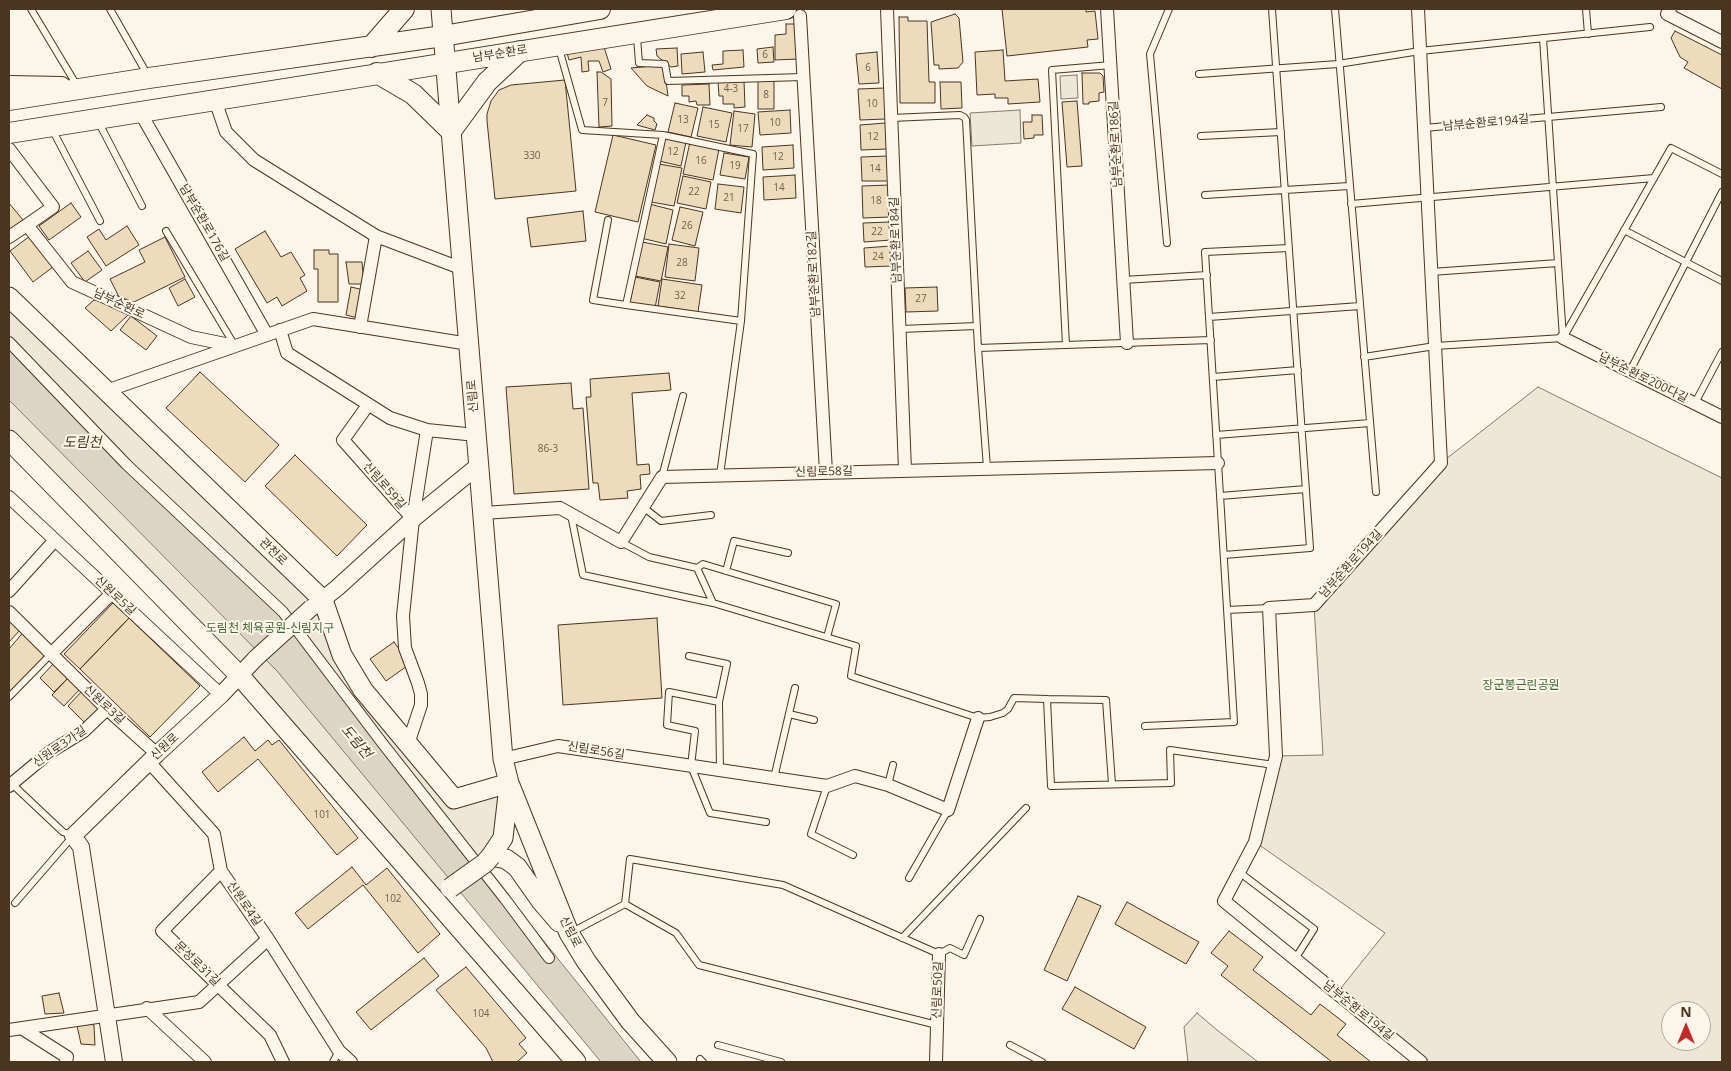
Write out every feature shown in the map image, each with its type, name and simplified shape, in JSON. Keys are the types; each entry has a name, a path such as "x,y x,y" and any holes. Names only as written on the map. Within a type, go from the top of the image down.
{"main road":[{"path":"371,47 404,9"},
{"name":"신림로","path":"441,9 503,760 509,783 568,933 586,962 630,1021 666,1062"},
{"path":"498,9 515,23"},
{"path":"9,100 443,36 600,9"},
{"name":"남부순환로","path":"9,133 377,73 797,11"},
{"path":"377,73 414,94 451,131 486,82 532,50"},
{"name":"관천로","path":"9,297 106,391 317,604 342,655 363,690 454,799 509,783"},
{"path":"9,440 239,675 576,1062"},
{"name":"신림로","path":"492,856 502,838 509,783"},
{"path":"435,899 492,856 506,859 517,867 541,901 568,933"}],"street":[{"name":"남부순환로184길","path":"887,9 905,470"},
{"name":"남부순환로186길","path":"1107,9 1127,343"},
{"name":"남부순환로194길","path":"1418,9 1441,463 1314,605 1269,608 1276,756 1255,842 1224,901 1421,1062"},
{"path":"1670,9 1667,14 1722,42"},
{"name":"남부순환로","path":"532,50 637,37 797,11"},
{"name":"남부순환로182길","path":"797,11 803,77 826,472"},
{"path":"9,84 76,84 149,78"},
{"path":"215,100 226,132 254,160 376,236 463,269"},
{"name":"남부순환로176길","path":"140,112 274,332"},
{"path":"9,149 53,207 9,237"},
{"name":"남부순환로","path":"27,225 72,282 191,337 235,346"},
{"path":"360,327 376,236"},
{"path":"106,391 313,319 469,344"},
{"path":"274,332 287,353 390,418 427,430 476,435"},
{"name":"남부순환로200다길","path":"1563,338 1722,416"},
{"path":"9,342 126,464 282,612 549,958"},
{"name":"신림로59길","path":"368,405 344,440 413,519"},
{"name":"신림로59길","path":"413,519 427,430"},
{"name":"신림로58길","path":"662,477 1218,463"},
{"path":"317,604 478,464"},
{"path":"482,513 560,508 621,542 662,477"},
{"name":"신원로5길","path":"9,497 221,695"},
{"path":"408,744 421,706 418,683 405,648 403,632 404,603 413,519"},
{"path":"9,591 55,540"},
{"path":"51,654 112,593"},
{"name":"신원로","path":"73,836 221,695 256,658 317,604"},
{"name":"신원로3길","path":"9,612 107,709 153,758"},
{"name":"신원로3가길","path":"10,784 50,752 84,731 107,709"},
{"path":"948,810 978,718"},
{"name":"신림로56길","path":"503,760 558,746 827,786 855,776 888,786 948,810"},
{"name":"신원로4길","path":"153,758 214,834 221,871 268,939 336,1057 352,1062"},
{"path":"73,836 81,847 114,1062"},
{"name":"문성로31길","path":"221,871 162,931 270,1035 283,1062"},
{"path":"9,1030 147,1008 199,1002 268,939"},
{"name":"신림로50길","path":"936,1062 939,954"},
{"path":"147,1008 204,1062"},
{"path":"23,1029 67,1058 66,1062"}],"lane":[{"path":"31,9 76,84"},
{"path":"110,9 149,78"},
{"path":"1167,243 1150,54 1169,9"},
{"path":"1224,555 1310,548 1272,9"},
{"path":"1335,9 1338,64 1376,492"},
{"path":"1586,9 1588,34"},
{"path":"1199,74 1338,64 1420,51 1650,27"},
{"path":"637,37 639,63 665,64 668,81 803,77"},
{"path":"1543,38 1563,338"},
{"path":"532,50 560,52 582,130 662,135 753,154 741,321 720,475"},
{"path":"1066,345 1052,70 1111,65"},
{"name":"남부순환로194길","path":"1424,128 1661,107"},
{"path":"891,118 960,115 966,120 976,326 987,468"},
{"path":"97,119 142,206"},
{"path":"50,126 100,221"},
{"path":"1201,136 1281,132"},
{"path":"626,305 662,135"},
{"path":"1563,338 1671,148 1722,174"},
{"path":"1351,204 1654,178"},
{"path":"1206,195 1349,186"},
{"path":"1630,371 1722,192"},
{"path":"608,220 593,300 741,321"},
{"path":"1624,230 1722,281"},
{"path":"166,231 235,346"},
{"path":"1145,726 1234,722 1206,252 1289,248"},
{"path":"1431,272 1558,262"},
{"path":"1123,280 1207,276"},
{"path":"1209,316 1360,306"},
{"path":"900,329 976,326"},
{"path":"1364,357 1435,346 1563,338"},
{"path":"978,348 1211,340"},
{"path":"1696,403 1722,352"},
{"path":"1213,377 1298,370"},
{"path":"662,477 683,396"},
{"path":"1216,435 1370,423"},
{"path":"1220,496 1306,489"},
{"path":"643,507 661,521 711,515"},
{"path":"570,514 583,575 713,603 856,646 851,676 978,718 1003,713 1008,709 1014,698 1106,700 1112,784"},
{"path":"726,571 734,541 788,553"},
{"path":"621,542 649,557 697,568 704,564 836,604 827,637"},
{"path":"697,568 713,603"},
{"path":"1227,610 1269,608"},
{"path":"9,697 51,654"},
{"path":"689,656 728,664 719,702 720,770"},
{"path":"774,778 795,688"},
{"path":"719,702 669,692 667,725 696,731 691,766 710,813 766,822"},
{"path":"1047,699 1051,786 1171,783 1170,750 1274,765"},
{"path":"789,714 814,720"},
{"path":"888,786 893,765"},
{"name":"신원로3가길","path":"10,784 63,832 73,836"},
{"path":"827,786 811,834 853,855"},
{"path":"902,938 1026,808"},
{"path":"909,878 948,810"},
{"name":"신원로","path":"15,903 73,836"},
{"path":"625,904 630,859 783,885 939,954"},
{"path":"1239,872 1314,929 1295,959"},
{"path":"568,933 625,904"},
{"path":"625,904 676,933 699,965 937,1026"},
{"name":"신림로50길","path":"939,954 950,948 964,954 980,919"},
{"path":"1010,1044 1042,1062"},
{"path":"718,1045 780,1062"}],"green space":[{"name":"도림천 체육공원-신림지구","path":"9,304 308,594 322,613 338,655 453,803 503,789 499,834 484,859 435,893 9,435"},
{"name":"장군봉근린공원","path":"1538,387 1722,478 1722,1062 1421,1062 1337,993 1385,933 1255,842 1276,756 1323,755 1314,605 1441,463"},
{"path":"1197,1013 1258,1062 1188,1062 1184,1027"}],"shaded area":[{"path":"1077,75 1078,98 1061,99 1060,76"},
{"path":"1020,110 1021,143 972,146 970,113"}],"water":[{"name":"도림천","path":"9,338 283,617 641,1062 601,1062 277,671 9,400"}],"building":[{"path":"1002,9 1086,9 1086,12 1095,11 1098,39 1087,40 1088,47 1007,56"},
{"path":"955,14 959,18 963,62 958,68 939,69 939,65 934,65 931,22"},
{"path":"899,17 908,17 908,21 927,21 929,82 935,82 935,103 900,103"},
{"path":"786,24 798,24 799,59 775,60 775,35 786,34"},
{"path":"1675,31 1722,55 1722,89 1684,68 1688,62 1680,57 1671,38"},
{"path":"604,47 611,69 603,72 599,61 588,61 589,71 582,72 581,57 569,60 567,53"},
{"path":"773,47 774,62 758,63 757,49"},
{"path":"677,48 678,66 671,67 657,56 656,49"},
{"path":"743,50 744,67 713,70 712,65 723,64 723,51"},
{"path":"1003,50 1005,81 1038,79 1040,102 1008,104 1008,98 995,98 995,94 977,95 975,52"},
{"path":"703,52 705,72 682,74 681,54"},
{"path":"877,52 879,83 859,84 856,54"},
{"path":"664,65 668,96 647,86 631,68"},
{"path":"597,72 601,72 611,79 612,126 599,127"},
{"path":"1082,73 1100,73 1103,76 1104,92 1099,93 1099,101 1083,104"},
{"path":"565,80 576,191 495,199 487,121 491,101 499,90 511,85"},
{"path":"744,81 745,107 734,108 734,104 723,104 723,96 719,96 718,82"},
{"path":"758,81 774,81 774,109 758,109"},
{"path":"940,82 961,82 962,108 941,109"},
{"path":"709,84 710,105 697,105 696,101 689,102 689,96 682,96 682,85"},
{"path":"885,88 886,119 860,120 858,89"},
{"path":"1077,101 1082,166 1067,167 1062,102"},
{"path":"675,103 698,108 691,137 668,132"},
{"path":"703,107 732,113 726,142 697,136"},
{"path":"790,110 791,133 760,135 758,112"},
{"path":"734,111 755,114 752,147 730,145"},
{"path":"647,115 654,118 657,124 655,130 637,125"},
{"path":"1032,115 1042,115 1043,135 1034,135 1034,138 1024,139 1023,122 1032,122"},
{"path":"886,123 887,149 861,150 860,125"},
{"path":"613,135 656,145 638,222 595,212"},
{"path":"664,137 686,142 681,166 659,161"},
{"path":"690,142 719,149 713,180 683,174"},
{"path":"793,145 794,168 763,170 762,147"},
{"path":"724,153 749,157 745,179 720,175"},
{"path":"888,156 889,181 862,181 861,157"},
{"path":"659,164 682,168 674,206 651,202"},
{"path":"795,175 796,198 764,200 763,177"},
{"path":"683,176 711,182 706,209 677,203"},
{"path":"718,184 744,187 741,213 715,209"},
{"path":"889,185 890,217 863,218 862,186"},
{"path":"9,203 23,220 9,231"},
{"path":"71,203 81,217 49,240 39,226"},
{"path":"649,204 673,210 666,244 641,238"},
{"path":"680,207 703,212 695,246 672,240"},
{"path":"583,211 586,241 531,247 527,218"},
{"path":"890,222 891,240 864,242 863,223"},
{"path":"127,226 139,245 106,266 87,237 99,229 106,240"},
{"path":"265,231 281,257 291,252 305,275 300,278 307,291 282,306 277,297 267,303 235,249"},
{"path":"30,236 53,267 33,282 10,251"},
{"path":"165,237 185,277 134,302 119,297 110,279 145,262 139,250"},
{"path":"642,242 668,247 661,281 635,276"},
{"path":"669,244 699,248 695,281 665,277"},
{"path":"891,246 892,266 865,267 864,248"},
{"path":"314,250 329,250 329,254 338,254 338,302 318,302 318,269 314,269"},
{"path":"88,251 102,270 85,282 71,263"},
{"path":"346,262 362,262 364,284 349,284"},
{"path":"635,277 660,282 655,308 630,303"},
{"path":"185,279 195,297 178,306 169,288"},
{"path":"662,279 702,285 698,312 658,306"},
{"path":"351,287 364,290 358,318 346,315"},
{"path":"937,287 938,311 906,312 905,288"},
{"path":"94,300 117,305 128,315 111,331 85,308"},
{"path":"131,316 157,336 146,350 120,330"},
{"path":"200,372 279,445 245,482 166,408"},
{"path":"669,373 671,390 632,393 637,465 649,464 650,474 640,475 641,489 627,491 628,498 600,500 598,483 593,483 586,397 591,397 590,379"},
{"path":"571,383 573,409 583,408 589,489 514,494 506,387"},
{"path":"295,455 367,525 337,556 265,486"},
{"path":"113,603 129,618 80,669 64,654"},
{"path":"129,618 200,686 150,737 80,669"},
{"path":"657,618 662,698 563,705 558,625"},
{"path":"9,620 20,630 9,642"},
{"path":"26,629 51,654 9,697 9,649"},
{"path":"394,642 410,664 386,681 370,659"},
{"path":"54,663 69,677 54,692 40,678"},
{"path":"69,677 81,688 64,706 52,695"},
{"path":"83,690 103,710 88,726 68,706"},
{"path":"244,737 255,751 268,740 272,745 279,740 358,838 337,855 258,759 218,792 202,772"},
{"path":"352,867 366,885 387,868 440,934 418,953 363,885 308,929 295,913"},
{"path":"1078,896 1101,906 1067,981 1044,970"},
{"path":"1127,902 1199,942 1186,964 1115,924"},
{"path":"1229,931 1263,957 1253,970 1311,1015 1320,1004 1346,1024 1337,1035 1371,1062 1332,1062 1221,975 1228,966 1211,953"},
{"path":"424,958 439,976 371,1030 356,1012"},
{"path":"466,967 526,1038 519,1044 527,1053 518,1061 520,1062 493,1062 486,1048 436,990"},
{"path":"1075,987 1146,1027 1134,1049 1062,1009"},
{"path":"59,993 64,1013 45,1014 42,996"},
{"path":"76,1021 94,1025 95,1045 81,1044"}]}
